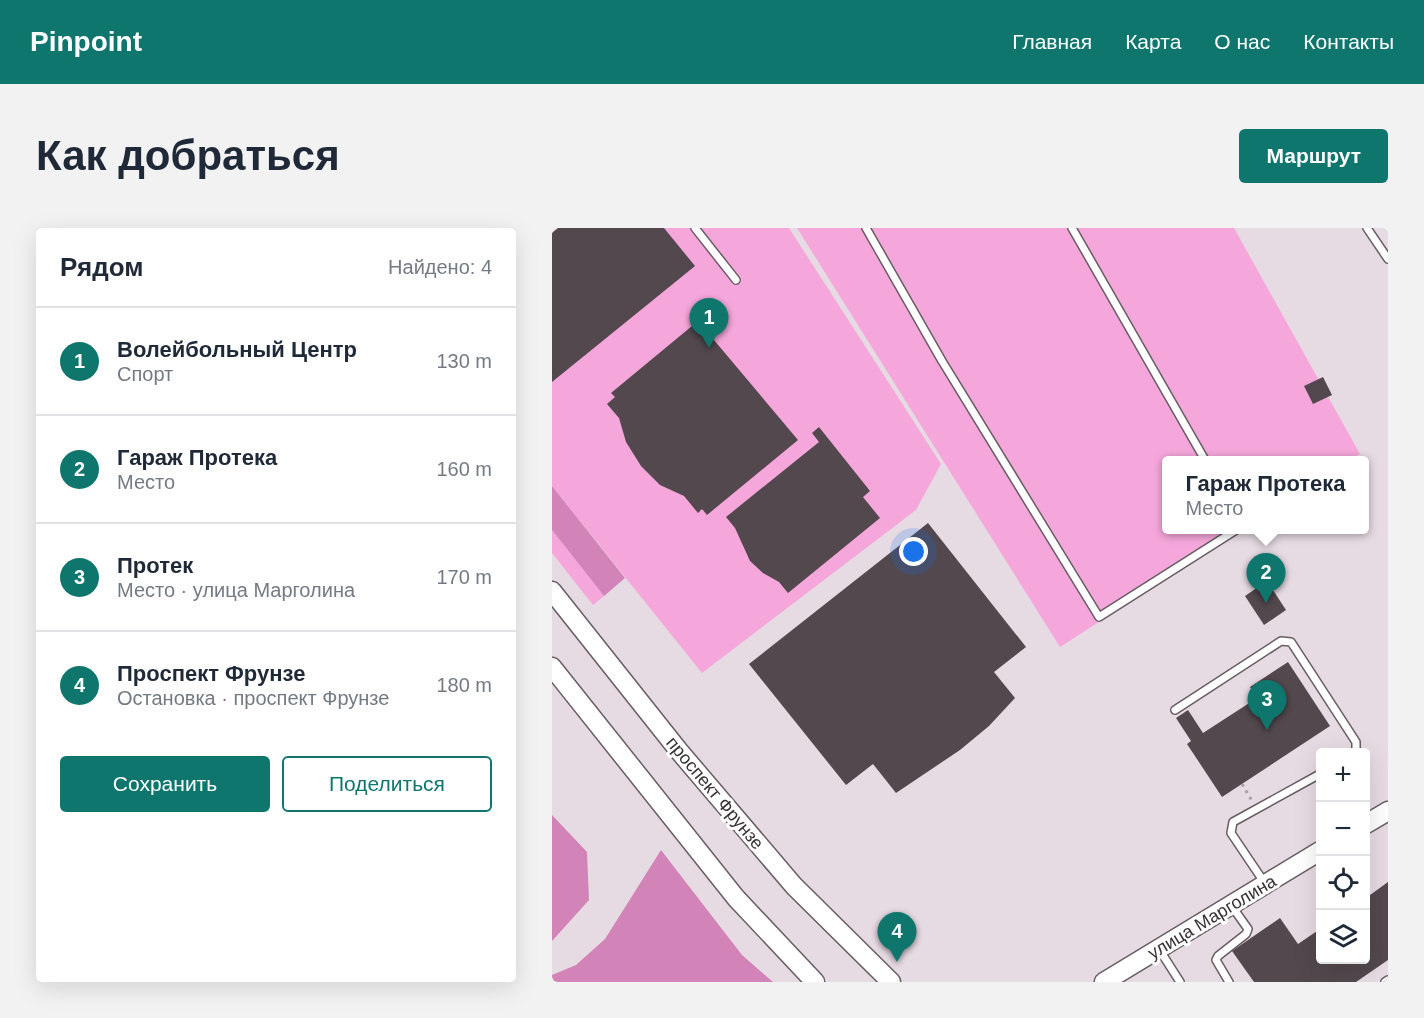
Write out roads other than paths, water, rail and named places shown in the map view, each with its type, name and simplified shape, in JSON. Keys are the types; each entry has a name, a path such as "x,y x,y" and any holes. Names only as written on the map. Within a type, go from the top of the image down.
{"main road":[{"name":"проспект Фрунзе","path":"552,591 679,751 794,886 891,982"},
{"path":"552,668 736,898 815,982"},
{"path":"1370,821 1388,811"},
{"name":"улица Марголина","path":"1104,982 1316,853"}],"lane":[{"path":"695,228 736,280"},
{"path":"866,228 942,361 1099,617 1230,534"},
{"path":"1072,228 1203,456"},
{"path":"1367,228 1388,259"},
{"path":"1175,710 1281,641 1291,642 1356,742 1356,748"},
{"path":"1266,884 1231,834 1233,822 1316,776"},
{"path":"1229,982 1216,960 1246,934 1248,929 1231,905"},
{"path":"1159,949 1180,982"}],"place":[{"name":"Волейбольный Центр","path":"709,348"},
{"name":"Гараж Протека","path":"1266,603"},
{"name":"Протек","path":"1267,730"},
{"name":"Проспект Фрунзе","path":"897,962"}]}
